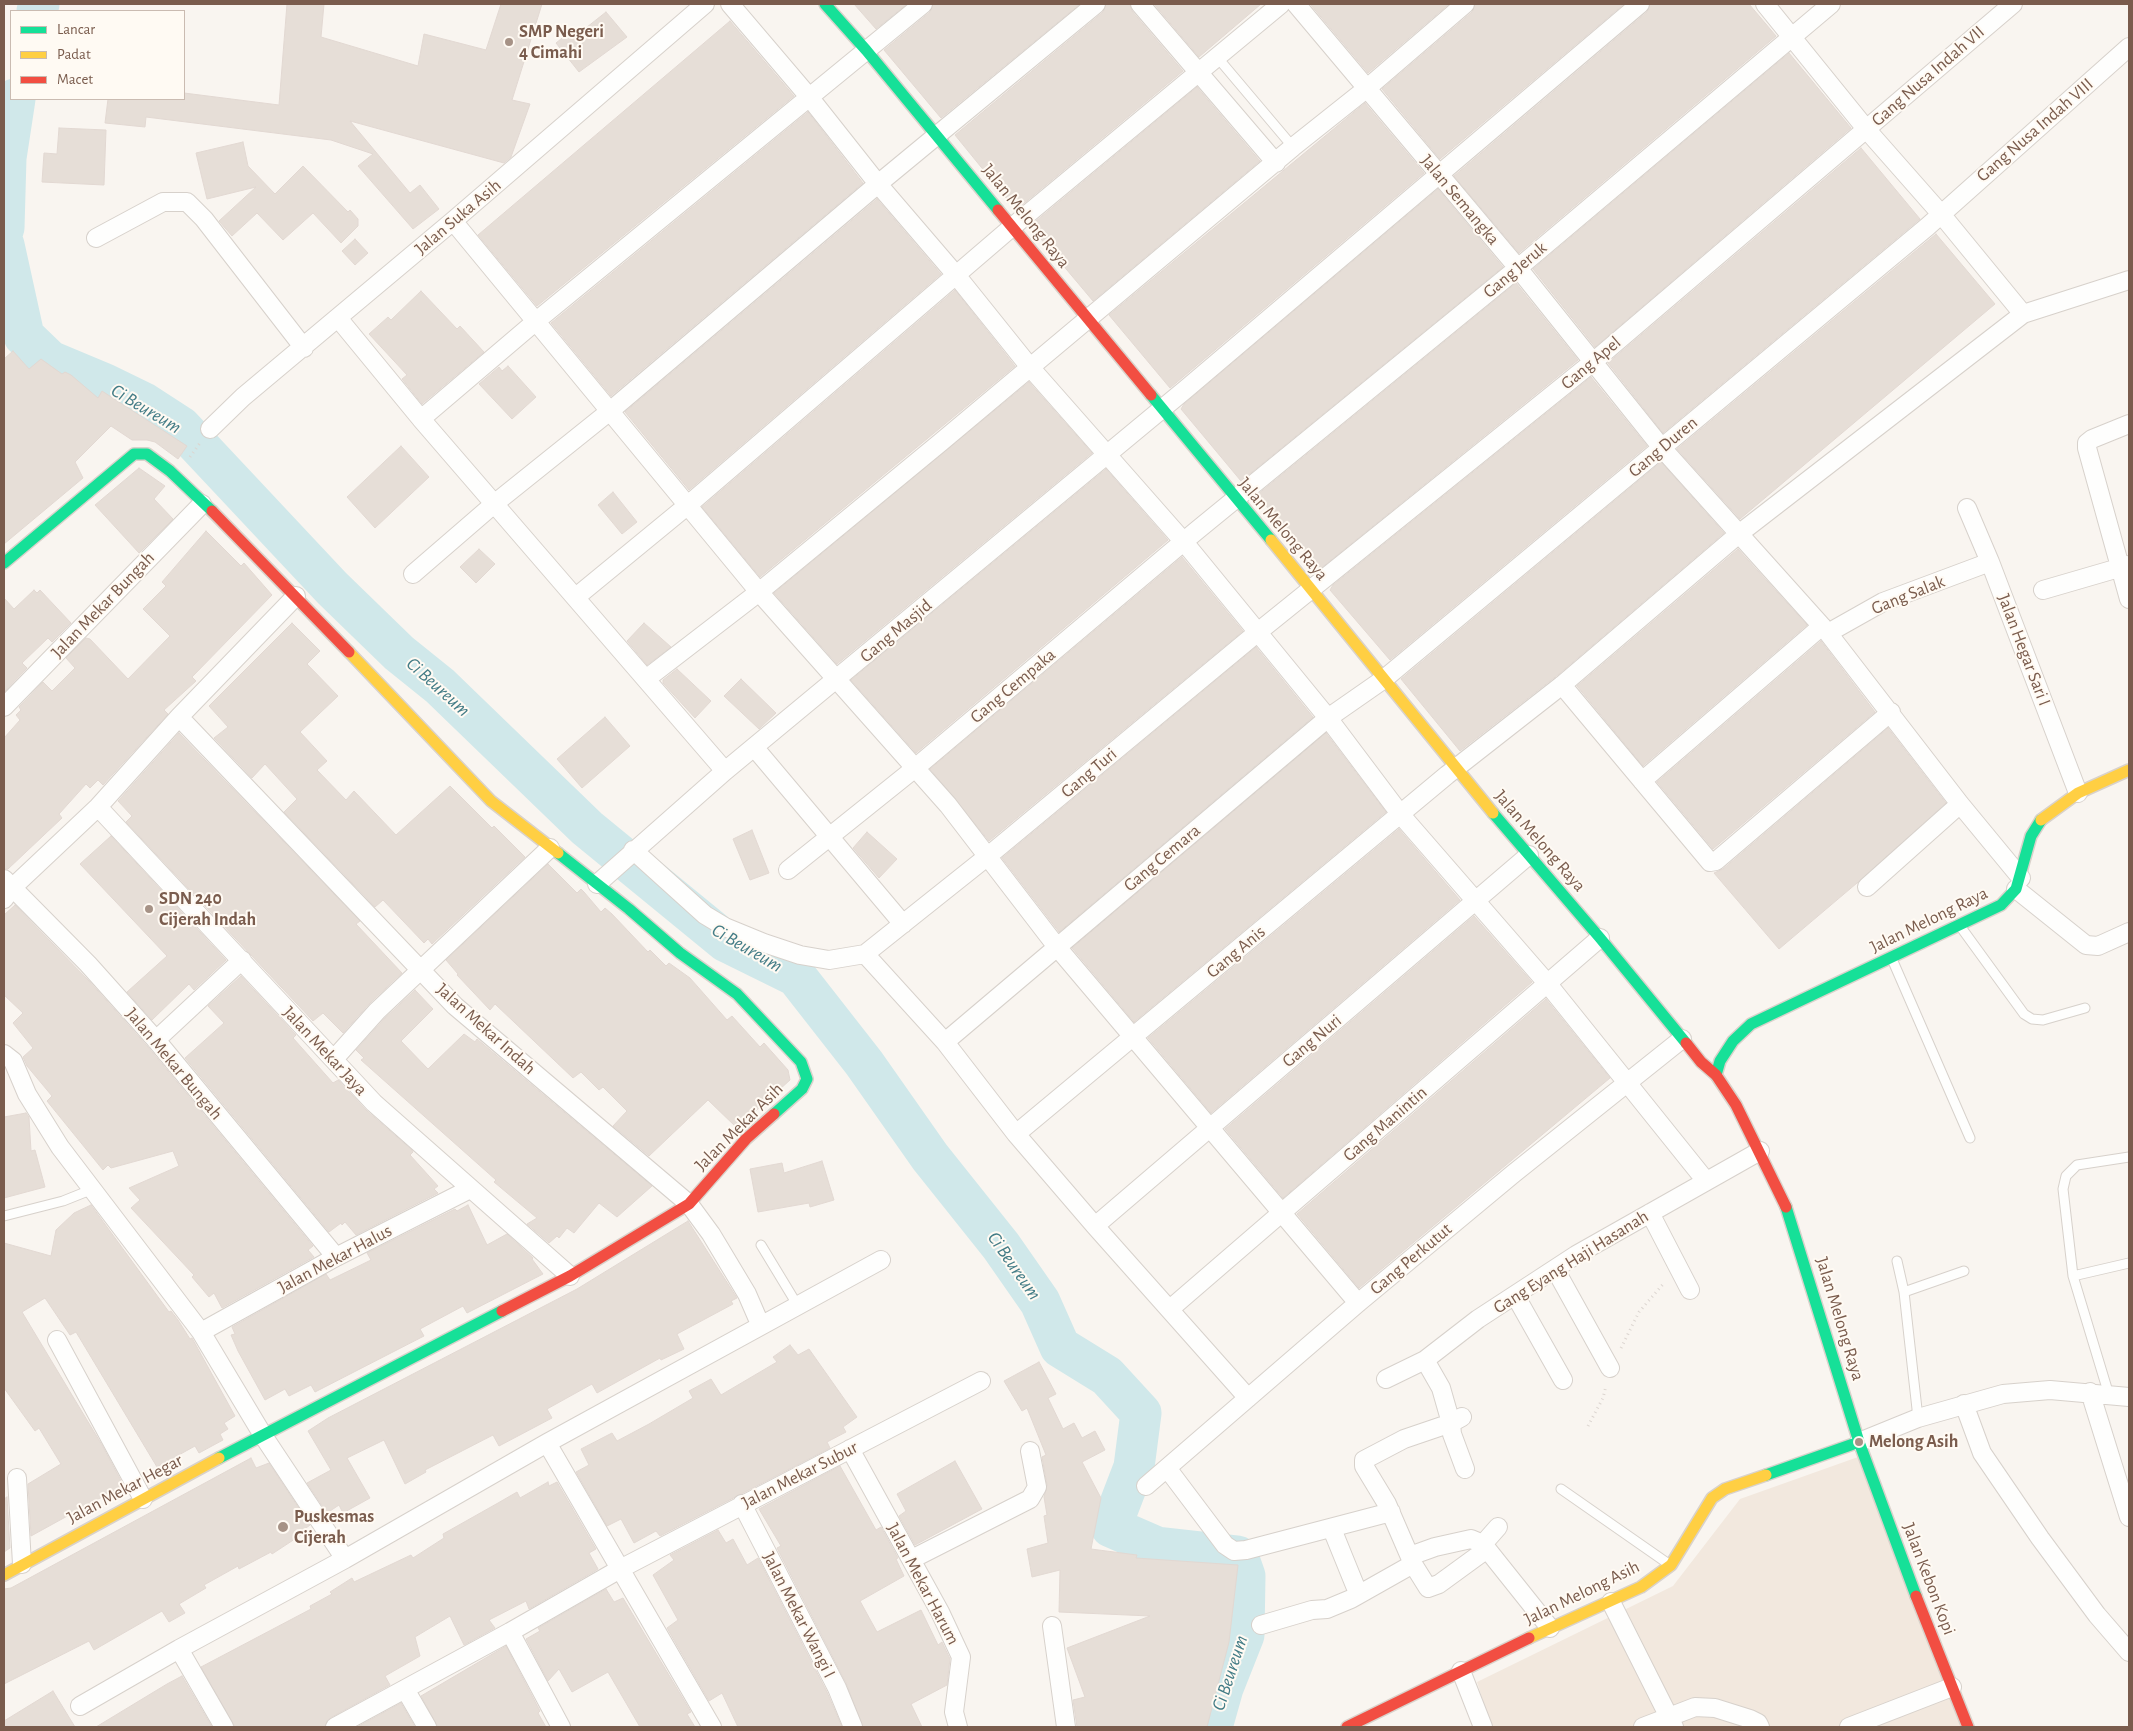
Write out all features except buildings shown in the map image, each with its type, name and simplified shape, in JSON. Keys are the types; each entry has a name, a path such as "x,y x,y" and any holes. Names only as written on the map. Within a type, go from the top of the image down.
{"main road":[{"name":"Jalan Melong Raya","path":"825,4 866,50 1312,590 1455,769 1600,938 1701,1062 1716,1075 1736,1105 1791,1216 1859,1442"},
{"path":"4,563 134,454 147,454 158,461 202,504 228,526 484,794 550,848 600,880"},
{"path":"2019,884 2031,836 2040,821 2078,793 2129,770"},
{"name":"Jalan Mekar Asih","path":"570,1276 633,1236 689,1204 746,1139 802,1088 807,1079 802,1062 737,994 680,952 600,880"},
{"name":"Jalan Melong Raya","path":"1716,1075 1720,1061 1733,1041 1751,1024 2001,905 2019,884"},
{"name":"Jalan Mekar Hegar","path":"4,1575 143,1499 570,1276"},
{"name":"Jalan Melong Asih","path":"1347,1727 1550,1628 1641,1587 1671,1565 1680,1553 1702,1510 1712,1498 1725,1489 1859,1442"},
{"name":"Jalan Kebon Kopi","path":"1859,1442 1909,1578 1968,1727"}],"street":[{"name":"Jalan Suka Asih","path":"210,429 250,391 304,348 705,4"},
{"path":"730,4 810,98 878,184 956,275 1029,366 1184,542 1328,718 1402,815 1474,901 1547,983 1706,1181"},
{"path":"421,419 535,322 923,4"},
{"path":"413,574 494,504 610,410 878,184 1096,4"},
{"path":"1140,4 1276,163"},
{"path":"576,597 688,505 1012,227 1281,4"},
{"name":"Jalan Semangka","path":"1296,4 1518,268 1662,448 1825,630 1891,712 2019,884 2086,945 2098,946 2129,932"},
{"path":"646,679 758,592 1029,366 1088,320 1293,147 1366,89 1465,4"},
{"name":"Gang Masjid","path":"600,880 724,771 836,681 1162,410 1640,4"},
{"path":"1765,4 1867,130 1941,214 2024,314"},
{"name":"Gang Jeruk","path":"1236,500 1518,268 1831,4"},
{"name":"Gang Nusa Indah VII","path":"1867,130 2013,4"},
{"name":"Gang Nusa Indah VIII","path":"1941,214 2129,47"},
{"name":"Gang Apel","path":"1312,590 1593,362 1867,130"},
{"path":"96,238 163,202 187,202 204,220 304,348"},
{"name":"Gang Duren","path":"1384,679 1941,214"},
{"path":"453,221 758,592 948,805 1057,947 1358,1303"},
{"name":"Gang Anis","path":"1016,1134 1455,769 1562,685 1740,533 2024,314 2129,280"},
{"path":"338,318 421,419 724,771"},
{"path":"2129,424 2092,438 2087,443 2125,567 2129,599"},
{"name":"Gang Cempaka","path":"788,870 914,769 1236,500"},
{"name":"Jalan Mekar Bungah","path":"4,707 202,504"},
{"name":"Jalan Hegar Sari I","path":"1967,508 1990,562 2078,793"},
{"name":"Gang Salak","path":"1642,780 1825,630 1884,602 1990,562"},
{"path":"2043,590 2125,567"},
{"name":"Gang Turi","path":"865,954 988,856 1258,632 1312,590"},
{"path":"6,889 98,807 180,717 296,596"},
{"name":"Gang Cemara","path":"945,1042 1328,718 1384,679"},
{"path":"1562,685 1708,861 1713,862 1891,712"},
{"name":"Jalan Mekar Indah","path":"180,717 455,1006 689,1204 711,1234 747,1294 760,1324"},
{"path":"754,747 903,924"},
{"path":"1867,888 1960,804"},
{"name":"Jalan Mekar Jaya","path":"98,807 374,1103 570,1276"},
{"path":"334,1059 377,1011 550,848"},
{"path":"631,852 704,915 725,926 764,943 800,955 829,960 865,954 945,1042 1016,1134 1095,1226 1248,1398"},
{"name":"Gang Nuri","path":"1095,1226 1529,855"},
{"name":"Jalan Mekar Bungah","path":"6,889 88,964 156,1040 336,1257"},
{"name":"Gang Manintin","path":"1170,1309 1600,938"},
{"path":"156,1040 242,960"},
{"name":"Gang Perkutut","path":"1146,1486 1358,1303 1682,1038"},
{"path":"4,1054 13,1062 27,1094 60,1147 201,1332 264,1436 345,1560"},
{"name":"Gang Eyang Haji Hasanah","path":"1386,1379 1425,1360 1478,1319 1593,1245 1760,1151"},
{"name":"Jalan Mekar Halus","path":"201,1332 336,1257 470,1189"},
{"path":"1650,1213 1690,1290"},
{"path":"80,1706 179,1649 345,1560 547,1443 760,1324 798,1306 881,1260"},
{"path":"1555,1270 1610,1368"},
{"path":"1515,1295 1563,1380"},
{"path":"57,1340 143,1499"},
{"path":"1425,1360 1456,1420 1452,1434 1465,1469"},
{"name":"Jalan Mekar Subur","path":"335,1727 510,1632 620,1569 980,1381"},
{"path":"1859,1442 1918,1418 2003,1394 2050,1390 2090,1392 2129,1397"},
{"path":"2090,1392 2129,1517"},
{"path":"1964,1404 1982,1453 2040,1538 2098,1615 2129,1652"},
{"path":"1456,1420 1404,1439 1362,1462 1392,1512 1412,1560 1426,1586 1431,1588 1485,1546 1498,1527"},
{"path":"547,1443 712,1727"},
{"name":"Jalan Mekar Harum","path":"850,1449 912,1559 961,1657 954,1712 958,1727"},
{"path":"912,1559 1030,1499 1037,1487 1030,1451"},
{"path":"1166,1468 1225,1545 1234,1551 1246,1550 1332,1529 1392,1512"},
{"path":"18,1478 22,1564"},
{"name":"Jalan Mekar Wangi I","path":"742,1504 836,1688 853,1727"},
{"path":"1332,1529 1358,1594"},
{"path":"1261,1625 1312,1610 1328,1609 1351,1599 1435,1547 1471,1539 1485,1546 1550,1628"},
{"path":"1611,1602 1671,1721"},
{"path":"1052,1626 1066,1727"},
{"path":"510,1632 561,1727"},
{"path":"179,1649 224,1727"},
{"path":"1461,1671 1483,1727"},
{"path":"1849,1727 1952,1688"},
{"path":"405,1689 427,1727"},
{"path":"1643,1727 1671,1721 1695,1707 1715,1708 1750,1719 1760,1727"}],"lane":[{"path":"1217,57 1293,147"},
{"path":"1960,926 2024,1014 2032,1019 2043,1020 2085,1008"},
{"path":"1892,958 1970,1138"},
{"path":"2109,1395 2073,1276 2062,1190 2066,1176 2077,1165 2129,1157"},
{"path":"4,1216 63,1200 93,1189"},
{"path":"761,1245 798,1306"},
{"path":"1897,1262 1904,1292 1918,1418"},
{"path":"2073,1276 2129,1263"},
{"path":"1904,1292 1964,1271"},
{"path":"1562,1489 1671,1565"}],"path":[{"path":"1588,1426 1603,1398 1610,1368 1639,1312 1666,1281 1680,1270"}],"shaded area":[{"path":"1858,1457 1963,1727 1491,1727 1477,1682 1673,1586 1740,1499"}],"waterway":[{"name":"Ci Beureum","path":"37,10 39,4"},
{"name":"Ci Beureum","path":"4,228 6,158 15,100"},
{"name":"Ci Beureum","path":"4,245 24,336 50,361 144,403 181,427 332,588 399,653 440,686 587,828 725,941 796,976 864,1063 930,1157 1001,1246 1040,1302 1060,1347 1107,1376 1141,1413 1134,1467 1111,1527 1157,1547 1238,1556 1245,1576 1244,1635 1223,1688 1212,1727"}],"traffic: fast":[{"path":"825,4 866,50 998,210"},
{"path":"1151,395 1271,540"},
{"path":"4,563 134,454 147,454 170,471 212,511"},
{"path":"1493,813 1600,938 1686,1043"},
{"path":"1716,1075 1720,1061 1733,1041 1751,1024 2001,905 2016,889 2031,836 2041,820"},
{"path":"558,853 629,909 680,953 737,994 801,1062 807,1079 802,1089 774,1114"},
{"path":"1786,1207 1859,1442 1916,1596"},
{"path":"219,1458 502,1311"},
{"path":"1766,1475 1859,1442"}],"traffic: slow":[{"path":"1271,540 1493,813"},
{"path":"349,652 491,801 558,853"},
{"path":"2041,820 2078,793 2129,770"},
{"path":"4,1575 219,1458"},
{"path":"1529,1638 1641,1587 1671,1565 1712,1498 1725,1489 1766,1475"}],"traffic: jam":[{"path":"998,210 1151,395"},
{"path":"212,511 349,652"},
{"path":"1686,1043 1701,1062 1716,1075 1736,1105 1786,1207"},
{"path":"502,1311 570,1276 689,1204 746,1139 774,1114"},
{"path":"1916,1596 1968,1727"},
{"path":"1347,1727 1529,1638"}],"place":[{"name":"SMP Negeri 4 Cimahi","path":"509,42"},
{"name":"SDN 240 Cijerah Indah","path":"149,909"},
{"name":"Melong Asih","path":"1859,1442"},
{"name":"Puskesmas Cijerah","path":"283,1527"}]}
